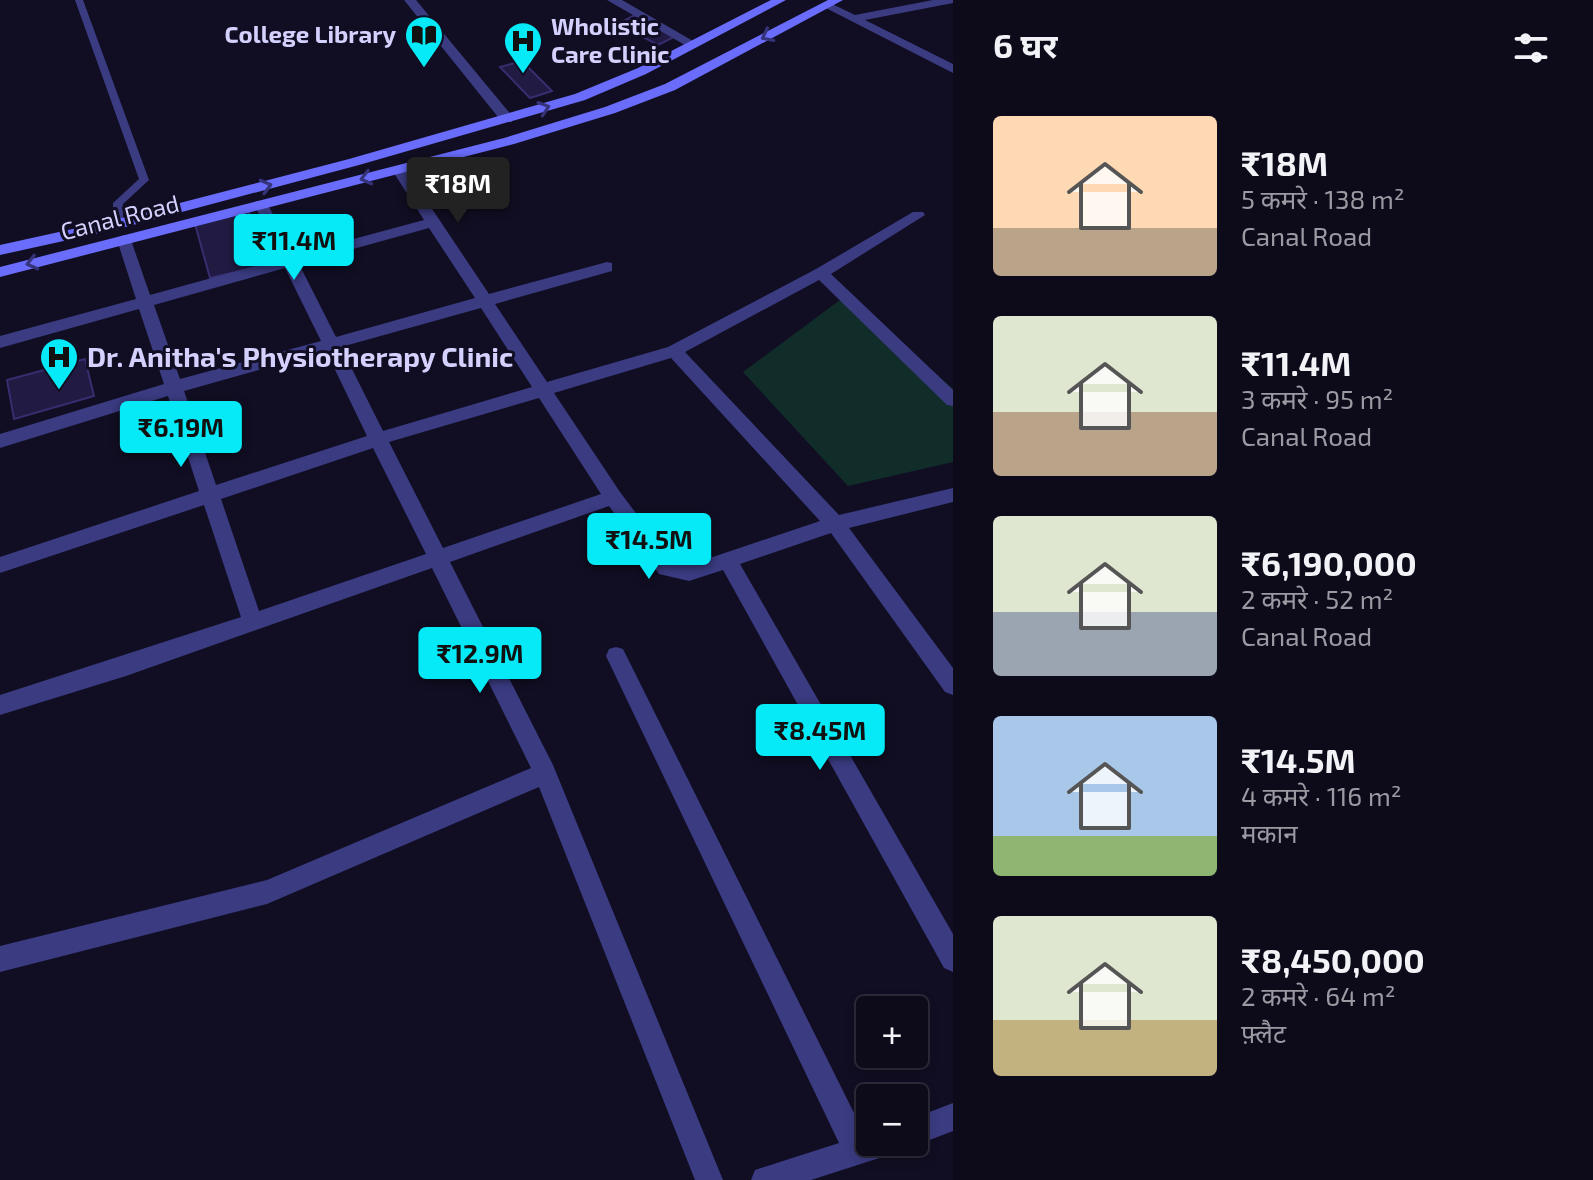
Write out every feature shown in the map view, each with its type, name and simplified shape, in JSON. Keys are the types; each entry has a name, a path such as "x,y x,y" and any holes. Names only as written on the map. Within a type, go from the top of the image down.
{"main road":[{"name":"Canal Road","path":"0,272 121,232 613,85 780,0"},
{"name":"Canal Road","path":"0,250 121,232 261,204 509,141 648,96 831,2"}],"street":[{"path":"410,0 507,119"},
{"path":"613,0 694,45"},
{"path":"853,19 951,0"},
{"path":"831,2 853,19 953,69"},
{"path":"399,170 613,497 666,568 689,573 835,524 953,495"},
{"path":"261,204 328,344 545,773 709,1180"},
{"path":"0,565 378,439 674,351 821,273 918,215"},
{"path":"0,342 433,222"},
{"path":"121,232 253,622"},
{"path":"0,441 175,387 607,267"},
{"path":"821,273 953,400"},
{"path":"674,351 835,524 953,685"},
{"path":"0,705 253,622 613,497"},
{"path":"728,561 953,959"},
{"path":"616,656 856,1147"},
{"path":"0,959 267,892 545,773"},
{"path":"928,1127 953,1117"},
{"path":"765,1180 856,1154"}],"lane":[{"path":"79,0 144,180 118,203 121,232"}],"green space":[{"path":"848,294 953,389 953,462 848,486 743,372"}],"building":[{"path":"635,15 676,36 658,45 618,24"},
{"path":"522,61 552,91 530,98 500,67"},
{"path":"248,211 270,264 210,278 195,224"},
{"path":"85,359 94,396 14,419 7,380"}],"place":[{"name":"College Library","path":"424,69"},
{"name":"Wholistic Care Clinic","path":"523,75"},
{"name":"Dr. Anitha's Physiotherapy Clinic","path":"59,391"}]}
